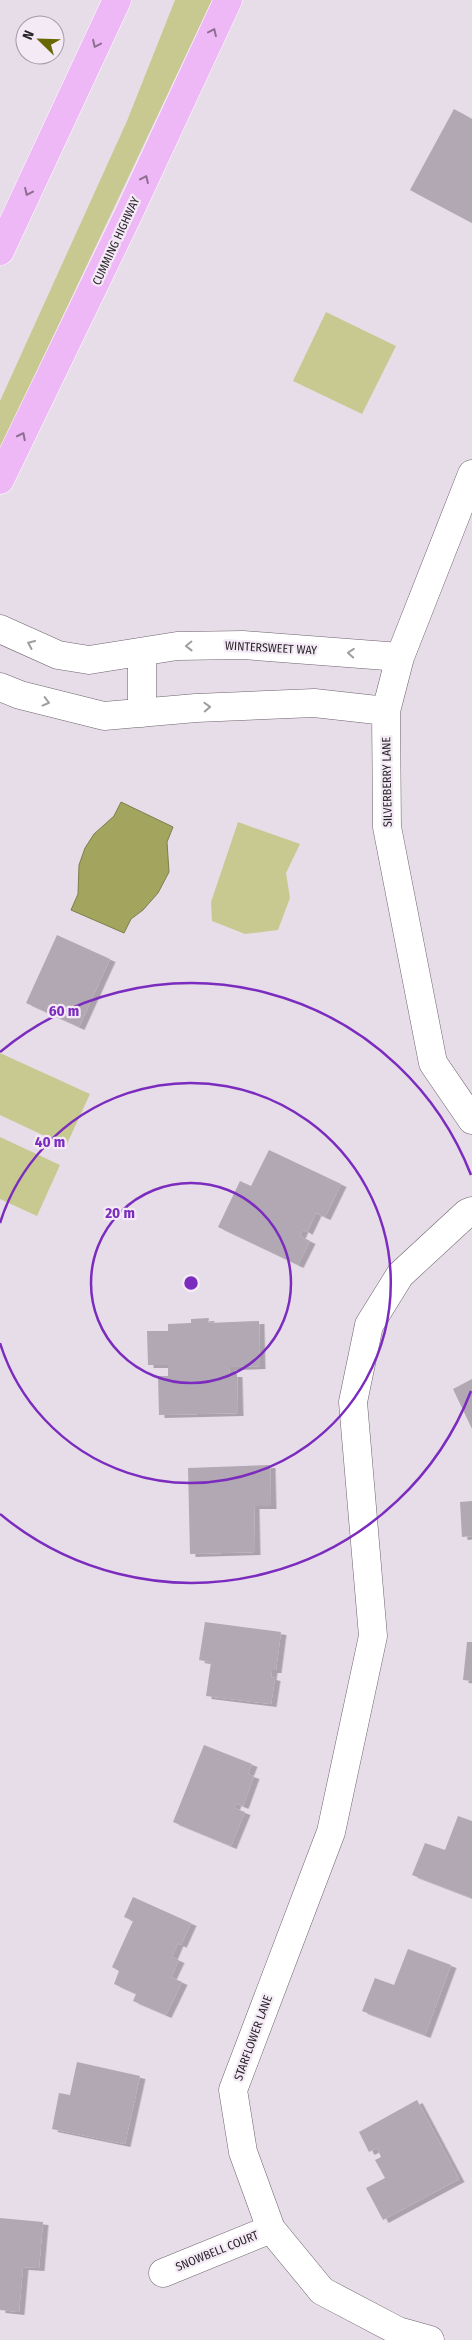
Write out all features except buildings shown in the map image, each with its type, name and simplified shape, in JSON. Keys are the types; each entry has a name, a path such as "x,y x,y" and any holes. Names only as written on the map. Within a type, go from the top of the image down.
{"highway":[{"path":"0,251 117,0"},
{"name":"CUMMING HIGHWAY","path":"0,480 129,213 228,0"}],"street":[{"name":"SILVERBERRY LANE","path":"472,474 400,657 386,711 387,827 433,1063 472,1120"},
{"name":"WINTERSWEET WAY","path":"0,630 58,655 89,660 177,646 243,645 400,657"},
{"path":"142,652 142,714"},
{"path":"0,687 20,695 104,716 196,708 314,703 386,711"},
{"name":"STARFLOWER LANE","path":"430,2340 398,2332 322,2291 271,2229 243,2152 233,2090 331,1832 374,1636 352,1402 369,1325 400,1275 467,1212 472,1211"},
{"name":"SNOWBELL COURT","path":"163,2273 271,2229"}],"green space":[{"path":"175,0 212,0 0,449 0,401 127,121"},
{"path":"326,312 396,346 362,414 293,381"},
{"path":"238,822 300,844 286,873 290,898 278,930 245,934 212,921 211,902"},
{"path":"0,1053 90,1094 66,1146 0,1115"},
{"path":"0,1137 60,1165 37,1216 0,1199"}],"shaded area":[{"path":"121,802 173,827 167,842 169,872 158,893 143,910 131,919 124,933 71,910 78,894 79,865 85,848 94,834 114,816"}]}
